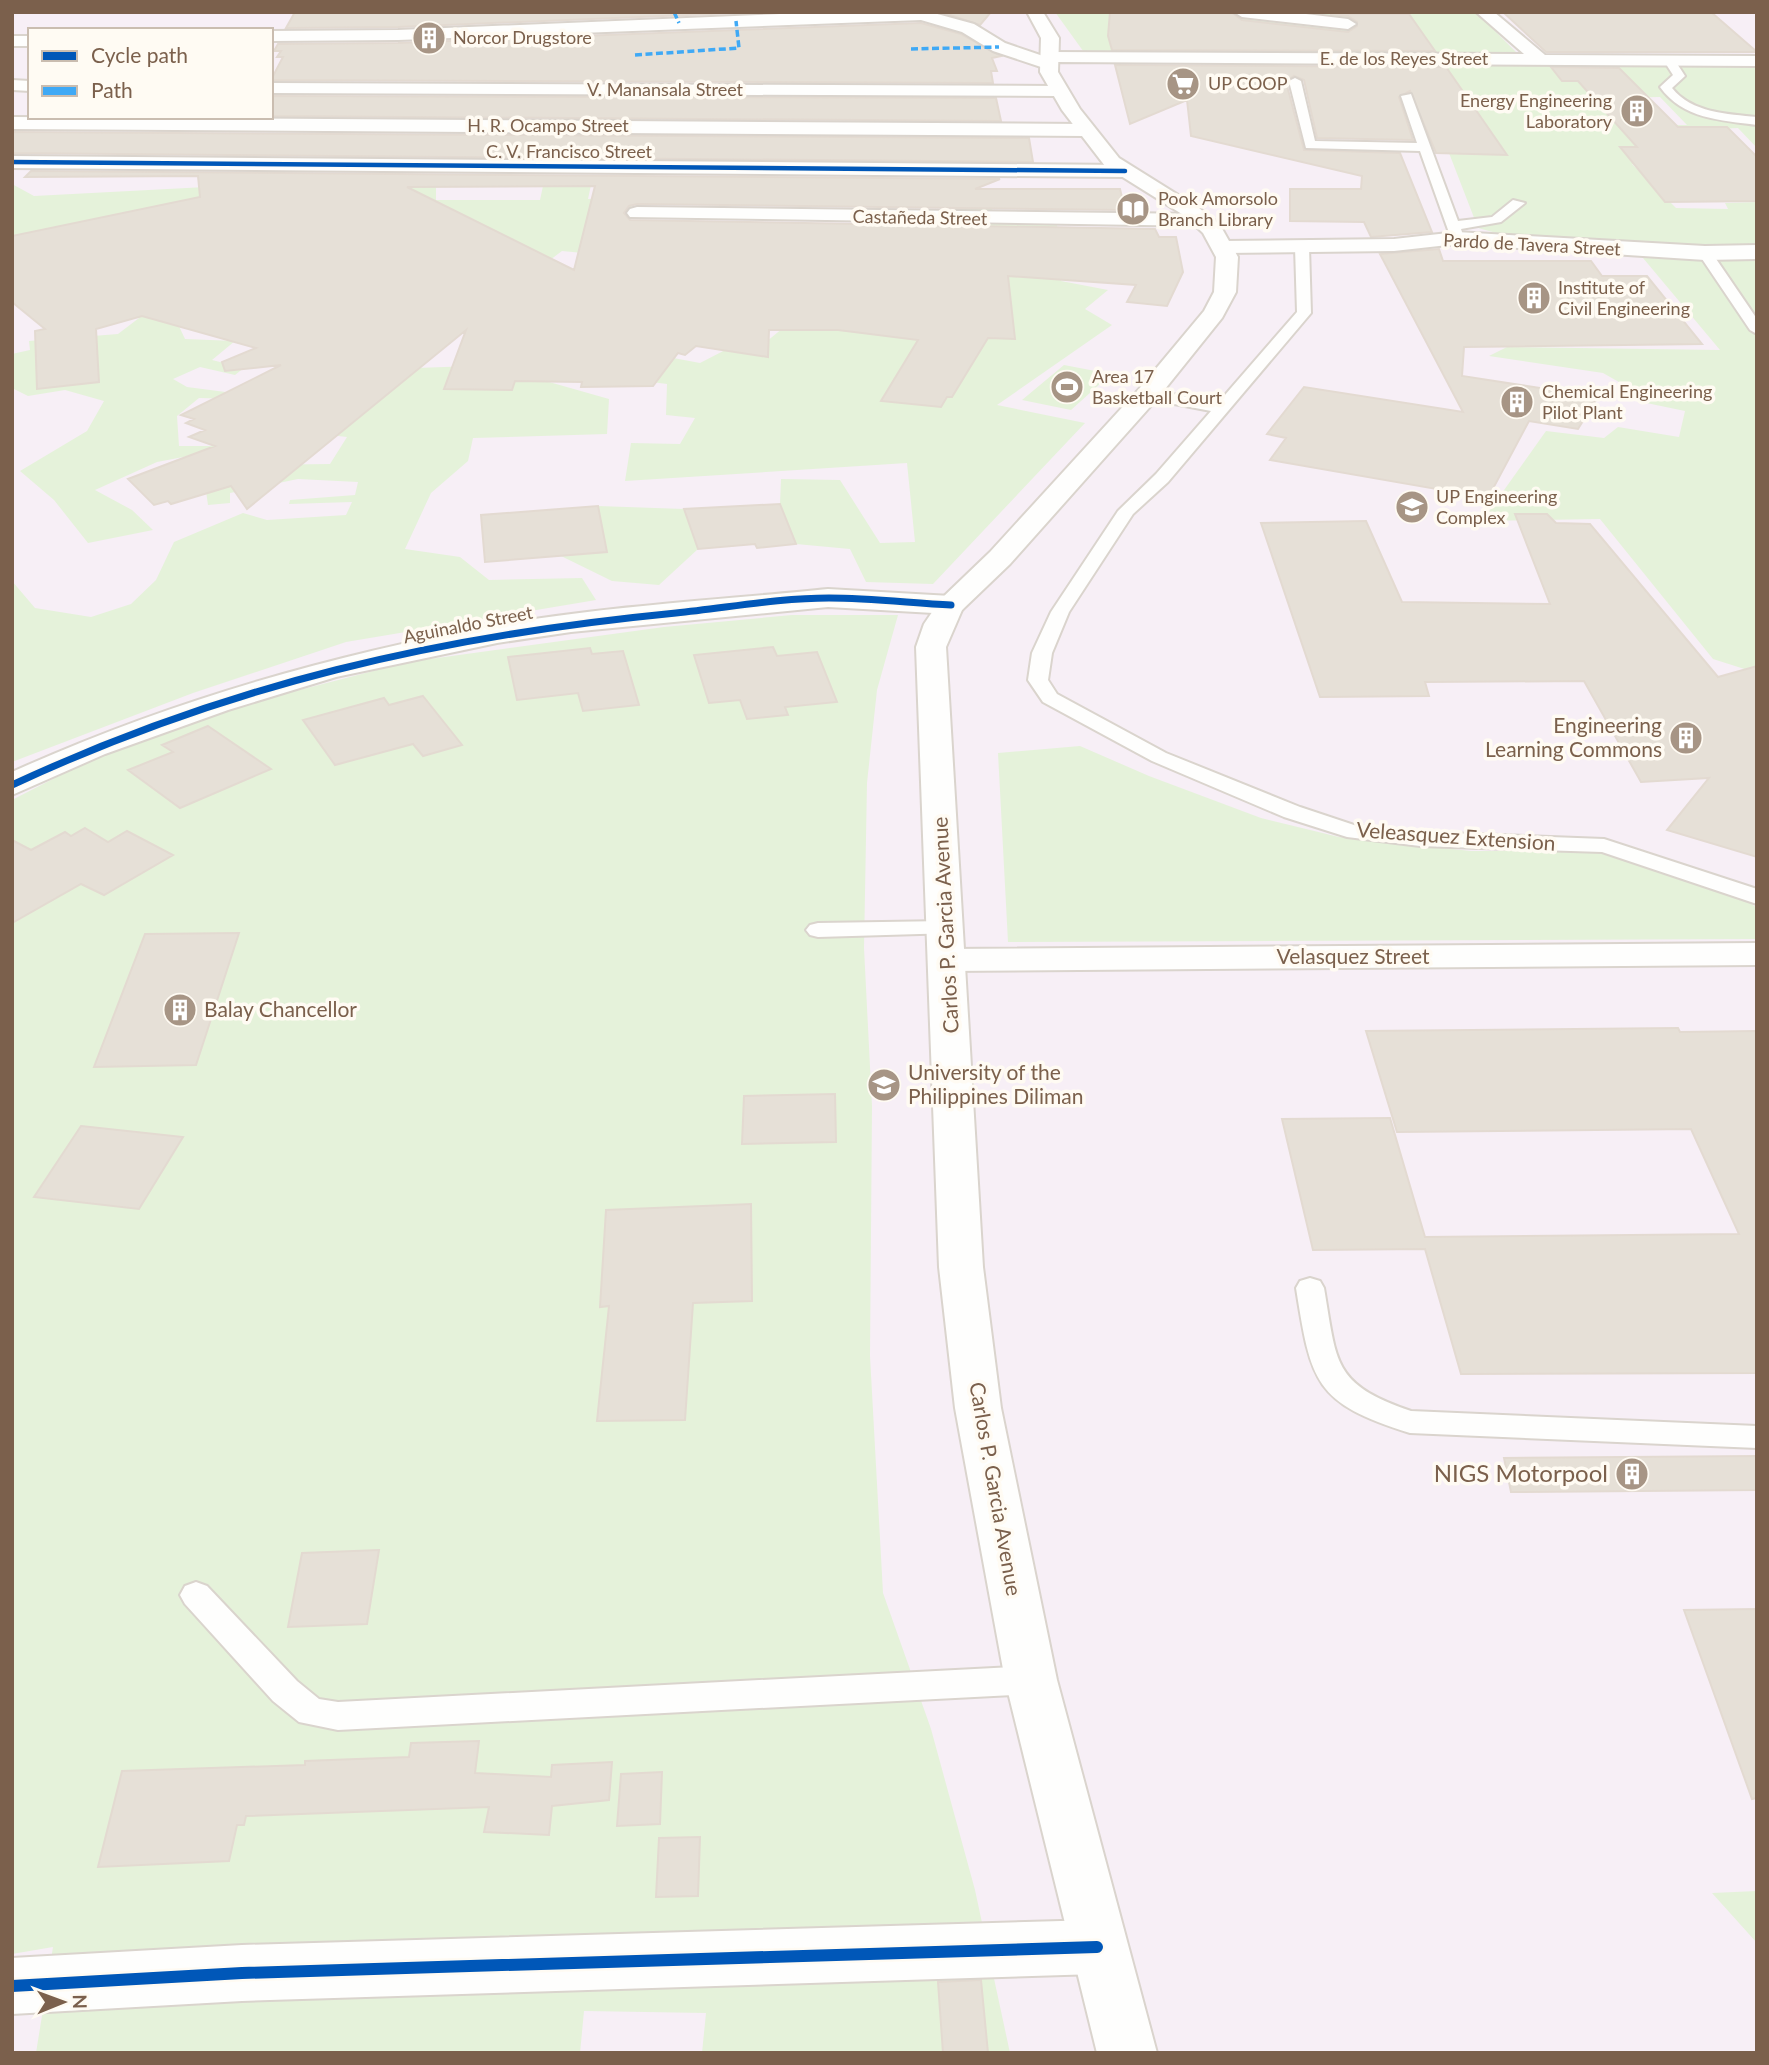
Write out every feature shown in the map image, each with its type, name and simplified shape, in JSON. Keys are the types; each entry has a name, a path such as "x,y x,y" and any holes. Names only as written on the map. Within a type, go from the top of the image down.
{"street":[{"path":"435,12 436,33"},
{"path":"1035,12 1050,38 1049,72 1058,91 1084,130 1104,154 1125,171 1203,220 1224,247"},
{"path":"1242,12 1353,21 1349,58"},
{"path":"1484,12 1540,60"},
{"name":"E. de los Reyes Street","path":"273,36 436,33 914,14 968,28 999,47 1051,61 1349,58 1757,61"},
{"name":"V. Manansala Street","path":"273,88 1058,91"},
{"name":"H. R. Ocampo Street","path":"12,123 1084,130"},
{"name":"C. V. Francisco Street","path":"12,162 1125,171"},
{"name":"Castañeda Street","path":"637,213 1203,220"},
{"name":"Pardo de Tavera Street","path":"1224,247 1394,245 1455,232 1705,253 1757,252"},
{"name":"Carlos P. Garcia Avenue","path":"1127,2053 1097,1947 1031,1680 978,1408 963,1280 931,647 939,624 951,605 1000,558 1148,394 1214,313 1225,292 1228,273 1224,247"},
{"name":"Aguinaldo Street","path":"12,785 94,747 217,703 330,669 497,634 571,623 828,598 951,605"},
{"name":"Velasquez Street","path":"947,944 1757,954"},
{"path":"12,1986 256,1973 1097,1947"}],"lane":[{"path":"1670,61 1679,76 1666,87 1690,109 1757,121"},
{"path":"1295,81 1310,145 1423,147"},
{"path":"1407,96 1455,232 1495,222 1508,216 1518,203"},
{"path":"1148,394 1222,408 1304,313 1302,247"},
{"path":"1705,253 1754,322"},
{"name":"Veleasquez Extension","path":"1222,408 1162,478 1127,511 1060,612 1042,653 1038,680 1050,698 1159,757 1292,812 1355,832 1420,839 1604,846 1757,897"},
{"path":"818,930 947,944"},
{"path":"1310,1288 1325,1371 1338,1390 1359,1404 1384,1414 1410,1422 1757,1437"},
{"path":"196,1595 285,1691 311,1712 338,1716 1031,1680"}],"shaded area":[{"name":"University of the Philippines Diliman","path":"12,12 1757,12 1757,2053 12,2053"}],"green space":[{"path":"1055,12 1476,12 1521,57 1091,62"},
{"path":"1370,62 1757,63 1757,148 1738,128 1693,130 1654,163 1632,164 1676,208 1728,209 1725,203 1757,202 1757,250 1511,237 1478,228 1427,96 1390,78","holes":["1660,97 1687,125 1630,125 1608,98"]},
{"path":"12,184 34,196 206,187 400,198 410,186 436,186 436,200 540,200 543,186 591,185 588,199 632,198 631,211 608,211 583,253 562,251 546,263 528,376 609,399 607,434 473,438 468,461 431,493 405,549 460,557 489,580 582,578 596,600 346,642 193,693 12,762 12,581 35,608 91,617 131,604 156,580 174,542 243,513 267,520 346,515 352,502 289,504 290,500 355,495 358,482 298,479 230,493 230,503 208,505 206,491 253,465 330,464 347,437 285,430 388,369 501,365 457,308 177,322 185,339 235,341 212,360 228,364 255,359 235,375 200,367 173,379 187,387 241,394 236,399 199,398 177,416 179,446 214,446 215,451 157,462 95,490 132,510 153,530 88,543 54,500 20,471 87,431 104,401 65,390 28,396 12,388 12,354 30,350 29,341 118,334 139,318 128,285 12,291"},
{"path":"953,190 987,190 995,222 1056,223 1067,259 1061,281 1108,290 1085,309 1112,325 997,405 1085,423 933,584 866,582 850,549 796,544 780,504 781,479 840,480 880,543 915,542 907,463 625,481 631,443 680,444 695,418 666,415 667,384 636,380 652,354 700,363 733,346 760,347 783,328 855,244 861,213 955,214"},
{"path":"1643,258 1757,258 1757,673 1713,659 1600,519 1482,521 1546,431 1604,438 1618,427 1679,437 1685,411 1632,400 1640,394 1603,373 1489,356 1507,347 1720,350"},
{"name":"Area 17 Basketball Court","path":"1064,365 1111,374 1071,410 1022,400"},
{"path":"598,506 684,509 698,549 659,585 612,581 561,556 607,552"},
{"path":"792,615 898,615 877,690 867,783 864,948 872,1106 870,1356 883,1593 931,1729 975,1890 1010,2053 702,2053 706,2013 584,2011 580,2053 36,2053 53,1947 12,1954 12,800 80,765 226,709 408,662 664,627"},
{"path":"1080,746 1149,776 1261,818 1339,837 1471,851 1594,851 1746,900 1757,908 1757,939 1008,942 998,753"},
{"path":"1757,1891 1757,1943 1712,1893"}],"building":[{"path":"295,12 759,12 398,27 286,28"},
{"path":"941,12 991,12 980,25"},
{"path":"1110,12 1231,12 1242,20 1348,32 1357,26 1357,22 1348,16 1330,14 1409,14 1435,51 1112,50 1108,36"},
{"path":"1503,12 1711,12 1757,52 1546,52"},
{"path":"921,23 961,34 1001,56 992,58 997,71 991,71 993,83 273,80 283,57 277,57 281,51 274,51 278,44 398,43"},
{"path":"1115,65 1446,67 1507,155 1436,153 1410,91 1399,97 1413,140 1317,138 1304,80 1294,76 1286,82 1304,150 1400,153 1432,232 1371,237 1364,222 1290,221 1290,189 1361,189 1362,176 1191,136 1187,100 1130,124"},
{"path":"1551,67 1619,68 1678,127 1727,127 1757,157 1757,201 1665,202 1620,147 1637,147 1578,81 1562,81"},
{"path":"273,96 996,98 1001,121 273,116"},
{"path":"12,132 1029,138 1033,162 12,153"},
{"path":"31,171 1000,179 975,189 1120,189 1125,210 637,204 629,206 624,213 630,220 1155,229 1159,237 1176,237 1183,272 1167,306 1127,302 1136,285 1008,276 1015,339 988,338 952,397 947,397 941,407 881,401 918,340 838,330 769,330 768,357 696,346 685,355 678,353 653,386 581,387 582,382 515,381 512,390 444,389 466,330 247,509 231,486 171,504 168,501 154,505 128,479 215,446 189,437 205,430 186,423 194,419 181,415 281,365 225,371 222,362 256,348 142,316 96,329 99,382 37,389 35,331 45,329 12,302 12,236 200,197 198,176 25,177","holes":["595,186 574,270 407,187"]},
{"path":"1439,249 1443,261 1591,261 1602,276 1647,276 1702,344 1464,347 1462,376 1598,397 1578,429 1529,421 1488,498 1270,460 1286,438 1267,434 1304,387 1463,412 1380,254"},
{"path":"780,504 796,544 698,549 684,509"},
{"path":"598,506 607,552 485,562 481,515"},
{"path":"1515,514 1547,514 1556,523 1590,524 1718,677 1757,666 1757,857 1667,830 1709,778 1641,782 1584,681 1425,682 1429,696 1320,697 1261,523 1366,521 1402,602 1550,604"},
{"path":"773,647 777,656 817,652 837,702 785,707 788,715 747,719 740,700 709,703 694,655"},
{"path":"590,648 592,654 623,651 639,705 583,711 578,693 517,700 508,657"},
{"path":"423,696 462,745 423,756 413,744 335,765 303,720 384,698 389,705"},
{"path":"208,726 271,769 180,808 128,770 173,752 162,745"},
{"path":"85,828 108,842 127,831 173,855 104,895 81,884 12,923 12,840 31,850 65,832 71,836"},
{"name":"Balay Chancellor","path":"239,933 196,1065 94,1067 145,934"},
{"path":"1678,1028 1680,1032 1757,1031 1757,1373 1461,1374 1425,1249 1313,1250 1282,1119 1390,1118 1425,1237 1739,1234 1691,1129 1397,1132 1366,1031"},
{"path":"835,1094 836,1142 742,1144 744,1096"},
{"path":"81,1126 183,1137 139,1209 34,1197"},
{"path":"751,1204 752,1301 693,1303 685,1420 597,1421 609,1306 600,1307 606,1210"},
{"name":"NIGS Motorpool","path":"1757,1456 1757,1490 1511,1492 1504,1458"},
{"path":"379,1550 367,1624 288,1627 302,1553"},
{"path":"1757,1609 1757,1798 1752,1799 1684,1610"},
{"path":"479,1741 475,1773 551,1777 552,1765 612,1762 609,1800 552,1806 549,1835 484,1832 489,1807 246,1816 244,1825 237,1825 229,1861 98,1867 122,1771 305,1765 305,1761 409,1757 411,1743"},
{"path":"662,1772 660,1824 617,1826 621,1774"},
{"path":"700,1837 698,1896 656,1897 659,1838"},
{"path":"981,1980 988,2053 943,2053 938,1982"}],"marked path":[{"path":"674,12 679,23"},
{"path":"635,55 739,48 736,21"},
{"path":"911,49 999,47"}],"cycle path":[{"path":"12,162 1125,171"},
{"path":"12,785 94,747 217,703 330,669 497,634 571,623 828,598 951,605"},
{"path":"12,1986 242,1973 1097,1947"}],"place":[{"name":"Norcor Drugstore","path":"429,38"},
{"name":"UP COOP","path":"1183,84"},
{"name":"Energy Engineering Laboratory","path":"1637,111"},
{"name":"Pook Amorsolo Branch Library","path":"1133,209"},
{"name":"Institute of Civil Engineering","path":"1534,298"},
{"name":"Area 17 Basketball Court","path":"1067,387"},
{"name":"Chemical Engineering Pilot Plant","path":"1517,402"},
{"name":"UP Engineering Complex","path":"1412,507"},
{"name":"Engineering Learning Commons","path":"1686,738"},
{"name":"Balay Chancellor","path":"180,1010"},
{"name":"University of the Philippines Diliman","path":"884,1085"},
{"name":"NIGS Motorpool","path":"1632,1474"}]}
